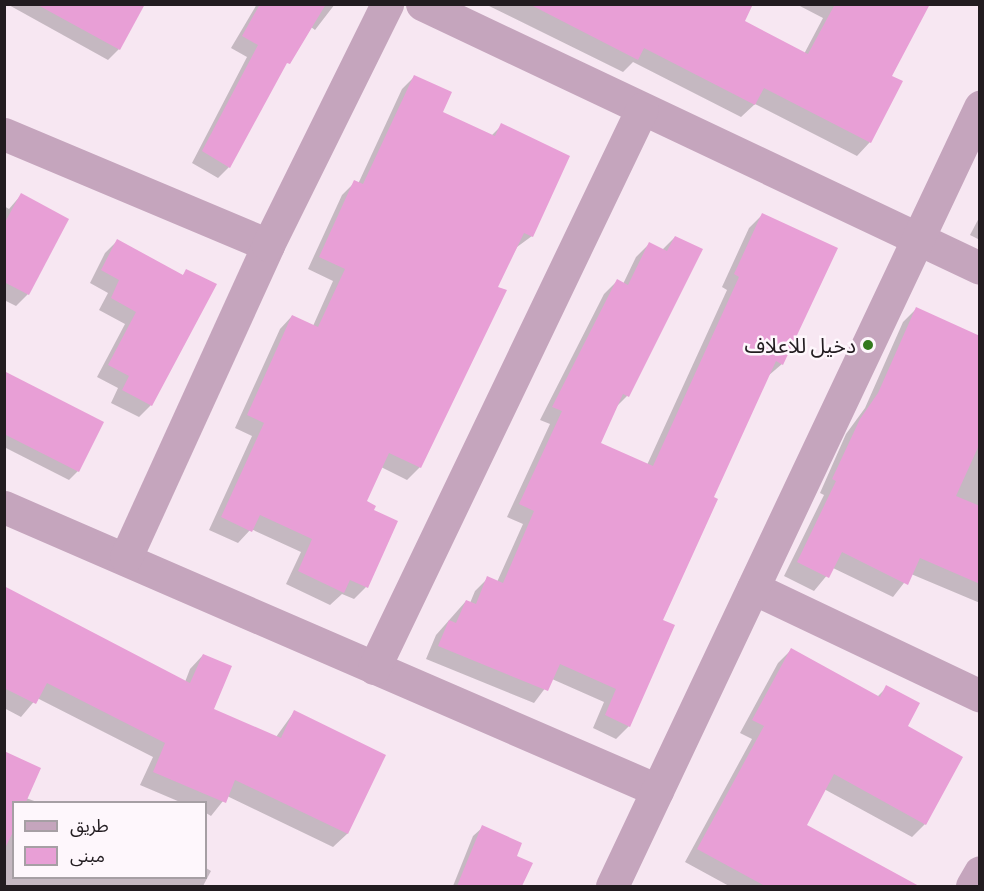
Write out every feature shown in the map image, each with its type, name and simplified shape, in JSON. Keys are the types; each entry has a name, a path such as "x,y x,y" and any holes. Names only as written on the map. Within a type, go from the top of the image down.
{"street":[{"path":"126,557 268,245 387,4"},
{"path":"422,4 980,268"},
{"path":"612,886 980,107"},
{"path":"375,668 642,108"},
{"path":"4,134 268,245"},
{"path":"4,507 126,557 657,790"},
{"path":"753,588 980,696"},
{"path":"972,886 980,872"}],"building":[{"path":"36,4 145,4 120,50"},
{"path":"260,4 326,4 290,64 287,63 230,168 202,151 258,45 242,36"},
{"path":"529,4 753,4 745,21 808,54 835,4 930,4 892,76 903,81 871,143 764,88 755,105 644,48 638,60"},
{"path":"414,75 452,92 443,112 495,136 501,123 570,156 533,237 524,233 498,287 507,290 421,468 389,453 367,501 376,506 374,510 398,521 368,588 350,580 344,593 298,571 312,539 260,515 252,532 221,517 264,423 247,415 292,315 318,327 345,269 319,257 354,180 363,184"},
{"path":"21,193 69,219 29,295 4,282 4,224"},
{"path":"762,213 838,248 783,365 776,361 714,497 718,499 663,620 675,625 630,727 605,715 616,689 560,664 548,691 438,646 449,620 456,623 466,600 476,604 487,576 503,583 534,511 519,504 562,411 552,407 617,279 628,285 649,242 667,251 675,236 703,249 629,397 623,394 601,443 653,466 739,277 734,274"},
{"path":"117,239 183,275 186,269 217,284 152,406 122,390 129,376 108,365 136,312 111,298 119,280 101,270"},
{"path":"916,307 980,336 980,443 956,496 980,506 980,584 920,558 908,585 842,552 829,578 797,562 836,481 832,479 860,419 878,393"},
{"path":"4,371 104,422 79,472 4,434"},
{"path":"4,586 190,683 203,654 232,666 214,709 281,738 294,710 386,755 348,834 235,780 226,803 153,772 165,743 47,683 36,704 4,688"},
{"path":"791,648 880,697 886,685 920,703 908,726 963,757 926,825 834,774 807,825 919,886 765,886 697,849 764,726 752,720"},
{"path":"4,751 41,768 26,801 12,801 12,834 4,850"},
{"path":"482,825 522,843 517,856 533,863 522,886 457,886"}],"place":[{"name":"دخيل للاعلاف","path":"868,345"}]}
